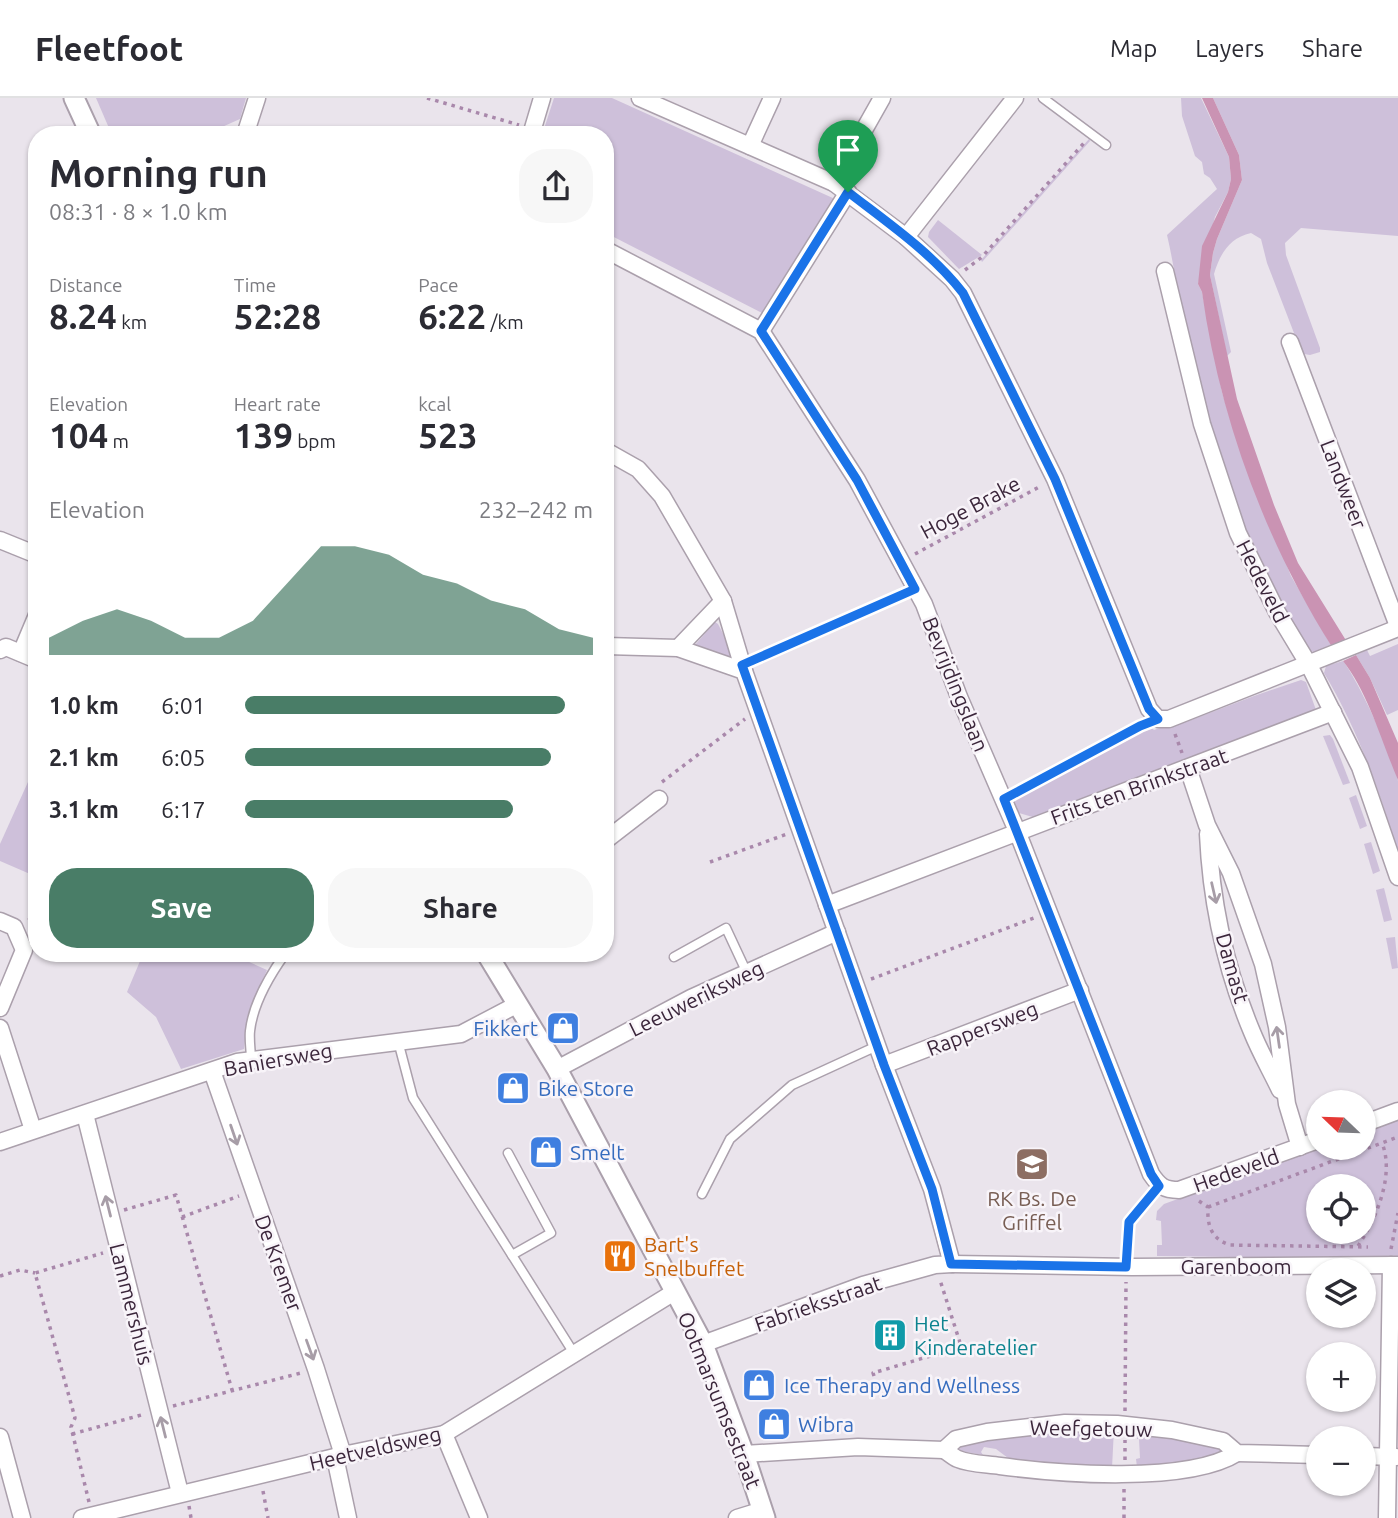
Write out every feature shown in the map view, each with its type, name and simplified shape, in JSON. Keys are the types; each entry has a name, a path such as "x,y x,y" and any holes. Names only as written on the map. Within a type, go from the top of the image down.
{"street":[{"path":"74,98 87,126"},
{"path":"248,126 257,98"},
{"path":"533,126 542,98"},
{"path":"640,98 664,103 841,188 906,237 952,279 963,293 1055,479 1149,709 1164,719 1309,665 1398,627"},
{"path":"750,146 772,98"},
{"path":"761,331 841,188 882,98"},
{"path":"906,237 1015,98"},
{"name":"Bevrijdingslaan","path":"614,254 761,331 857,480 924,604 959,697 1017,831"},
{"name":"Hedeveld","path":"1165,271 1202,424 1238,533 1360,767 1398,877"},
{"name":"Landweer","path":"1290,342 1398,627"},
{"path":"614,456 638,469 662,496 723,601 757,709 877,1046 932,1189 951,1264"},
{"path":"0,540 28,551"},
{"path":"678,648 723,601"},
{"path":"21,653 28,636"},
{"path":"614,646 678,648 743,668"},
{"path":"0,649 6,647 28,656"},
{"name":"Frits ten Brinkstraat","path":"827,905 1333,712"},
{"name":"Damast","path":"1188,768 1207,825 1231,873 1263,964 1276,1027 1287,1104 1300,1147"},
{"path":"614,834 659,799"},
{"name":"Damast","path":"1207,825 1210,878 1232,973 1252,1032 1287,1104"},
{"path":"1017,831 1151,1174 1159,1186"},
{"path":"0,921 14,927 24,950 0,1008"},
{"name":"Leeuweriksweg","path":"557,1069 691,998 837,932"},
{"name":"Ootmarsumsestraat","path":"492,962 557,1069 676,1291 702,1344 764,1514"},
{"name":"Rappersweg","path":"884,1065 1080,990"},
{"name":"Baniersweg","path":"0,1142 237,1062 461,1034 518,1004"},
{"path":"0,1028 33,1130"},
{"name":"De Kremer","path":"212,1071 316,1369 339,1456 348,1518"},
{"path":"1376,1119 1398,1111"},
{"name":"Lammershuis","path":"85,1114 180,1493"},
{"name":"Hedeveld","path":"1159,1186 1168,1190 1180,1190 1306,1145"},
{"path":"1387,1518 1393,1457 1393,1260"},
{"name":"Garenboom","path":"951,1264 1126,1267 1393,1260"},
{"name":"Fabrieksstraat","path":"702,1344 863,1285 934,1265 951,1264"},
{"name":"Heetveldsweg","path":"87,1517 339,1456 444,1434 676,1291"},
{"name":"Weefgetouw","path":"944,1450 956,1439 987,1432 1065,1423 1125,1424 1172,1430 1223,1441 1237,1453"},
{"path":"444,1434 479,1518"},
{"path":"0,1437 22,1518"},
{"name":"Weefgetouw","path":"744,1454 858,1447 944,1450 958,1459 1021,1469 1125,1474 1178,1470 1224,1461 1237,1453 1306,1455"},
{"path":"737,1518 764,1514"}],"lane":[{"path":"1043,98 1106,145"},
{"path":"674,957 726,928 747,973"},
{"path":"251,1060 250,1031 258,1002 280,962"},
{"path":"398,1041 414,1098 575,1354"},
{"path":"702,1194 730,1139 792,1085 877,1046"},
{"path":"508,1153 551,1233 512,1255"}],"path":[{"path":"427,98 513,126"},
{"path":"952,279 982,257 1088,138 1086,137"},
{"name":"Hoge Brake","path":"901,562 1055,479"},
{"path":"743,668 915,589"},
{"path":"659,799 659,785 757,709"},
{"path":"1004,799 1140,726 1164,719 1188,768"},
{"path":"710,862 800,829"},
{"path":"856,985 1049,913"},
{"path":"1208,1207 1398,1136"},
{"path":"1357,1246 1373,1218 1386,1171 1386,1152 1382,1143"},
{"path":"1124,1518 1126,1267 1129,1222 1159,1186"},
{"path":"182,1217 253,1191"},
{"path":"110,1214 176,1195 232,1390"},
{"path":"1190,1195 1208,1207"},
{"path":"1208,1207 1210,1230 1214,1237 1230,1245 1357,1246 1393,1260 1398,1213"},
{"path":"0,1276 20,1270 35,1273 118,1249"},
{"path":"859,1391 876,1382 873,1373 962,1349 934,1265"},
{"path":"35,1273 75,1418 71,1427 87,1517"},
{"path":"72,1434 316,1369"},
{"path":"259,1475 268,1518"}],"shaded area":[{"path":"96,98 246,98 240,119 224,126 108,126"},
{"path":"554,98 612,98 835,199 764,314 614,237 614,126 545,126"},
{"path":"1181,98 1201,98 1229,157 1231,179 1228,192 1215,217 1198,284 1231,422 1291,576 1332,647 1316,654 1297,633 1250,539 1211,433 1192,361 1167,235 1217,189 1204,174 1202,162 1195,156 1182,116"},
{"path":"1202,98 1213,98 1239,155 1242,180 1217,239 1210,275 1237,399 1274,505 1298,563 1347,642 1332,647 1286,564 1266,521 1248,476 1220,385 1202,292 1198,284 1202,246 1228,192 1231,179 1229,157"},
{"path":"1213,98 1398,98 1398,236 1301,228 1285,243 1286,255 1320,352 1304,354 1299,346 1267,263 1261,239 1251,233 1243,235 1226,248 1214,274 1231,352 1227,356 1210,275 1217,239 1242,180 1239,155"},
{"path":"1089,139 1090,141 982,262 981,260"},
{"path":"938,220 982,255 959,269 928,237"},
{"path":"715,622 734,655 731,661 727,662 695,645"},
{"path":"1398,644 1398,710 1387,715 1356,655 1367,650 1370,656"},
{"path":"1356,655 1370,678 1398,743 1398,780 1360,687 1343,661"},
{"path":"1343,661 1366,701 1395,770 1398,781 1398,853 1367,760 1324,673 1326,666"},
{"path":"1301,680 1306,682 1316,710 1036,818 1019,813 1012,802 1009,789 1144,720 1154,730 1182,720 1186,722"},
{"path":"1330,735 1350,783 1343,785 1323,736"},
{"path":"28,782 28,873 0,861 0,844"},
{"path":"1356,795 1367,826 1360,829 1349,798"},
{"path":"1371,842 1380,871 1373,874 1364,844"},
{"path":"1384,888 1392,920 1384,922 1376,890"},
{"path":"1395,937 1398,968 1392,969 1386,938"},
{"path":"140,962 249,962 267,970 248,1014 244,1049 181,1069 156,1017 127,992"},
{"path":"1398,1118 1398,1259 1157,1256 1157,1245 1162,1245 1161,1221 1156,1220 1157,1211 1164,1204 1306,1152 1306,1160 1376,1160 1376,1126"},
{"path":"1114,1429 1112,1468 1012,1461 996,1449 984,1447 981,1452 983,1455 961,1451 959,1448 959,1445 1023,1431"},
{"path":"1137,1431 1217,1444 1223,1450 1223,1455 1137,1467 1136,1459 1140,1458"}],"place":[{"name":"Fikkert","path":"563,1028"},
{"name":"Bike Store","path":"513,1088"},
{"name":"Smelt","path":"546,1152"},
{"name":"RK Bs. De Griffel","path":"1032,1164"},
{"name":"Bart's Snelbuffet","path":"620,1256"},
{"name":"Het Kinderatelier","path":"890,1335"},
{"name":"Ice Therapy and Wellness","path":"759,1385"},
{"name":"Wibra","path":"774,1424"}],"route":[{"path":"848,192 906,237 952,279 963,293 1055,479 1149,709 1158,719 1004,799 1151,1174 1159,1186 1129,1222 1126,1267 951,1264 944,1227 932,1189 884,1065 742,665 915,589 857,480 761,331 848,192"}]}
